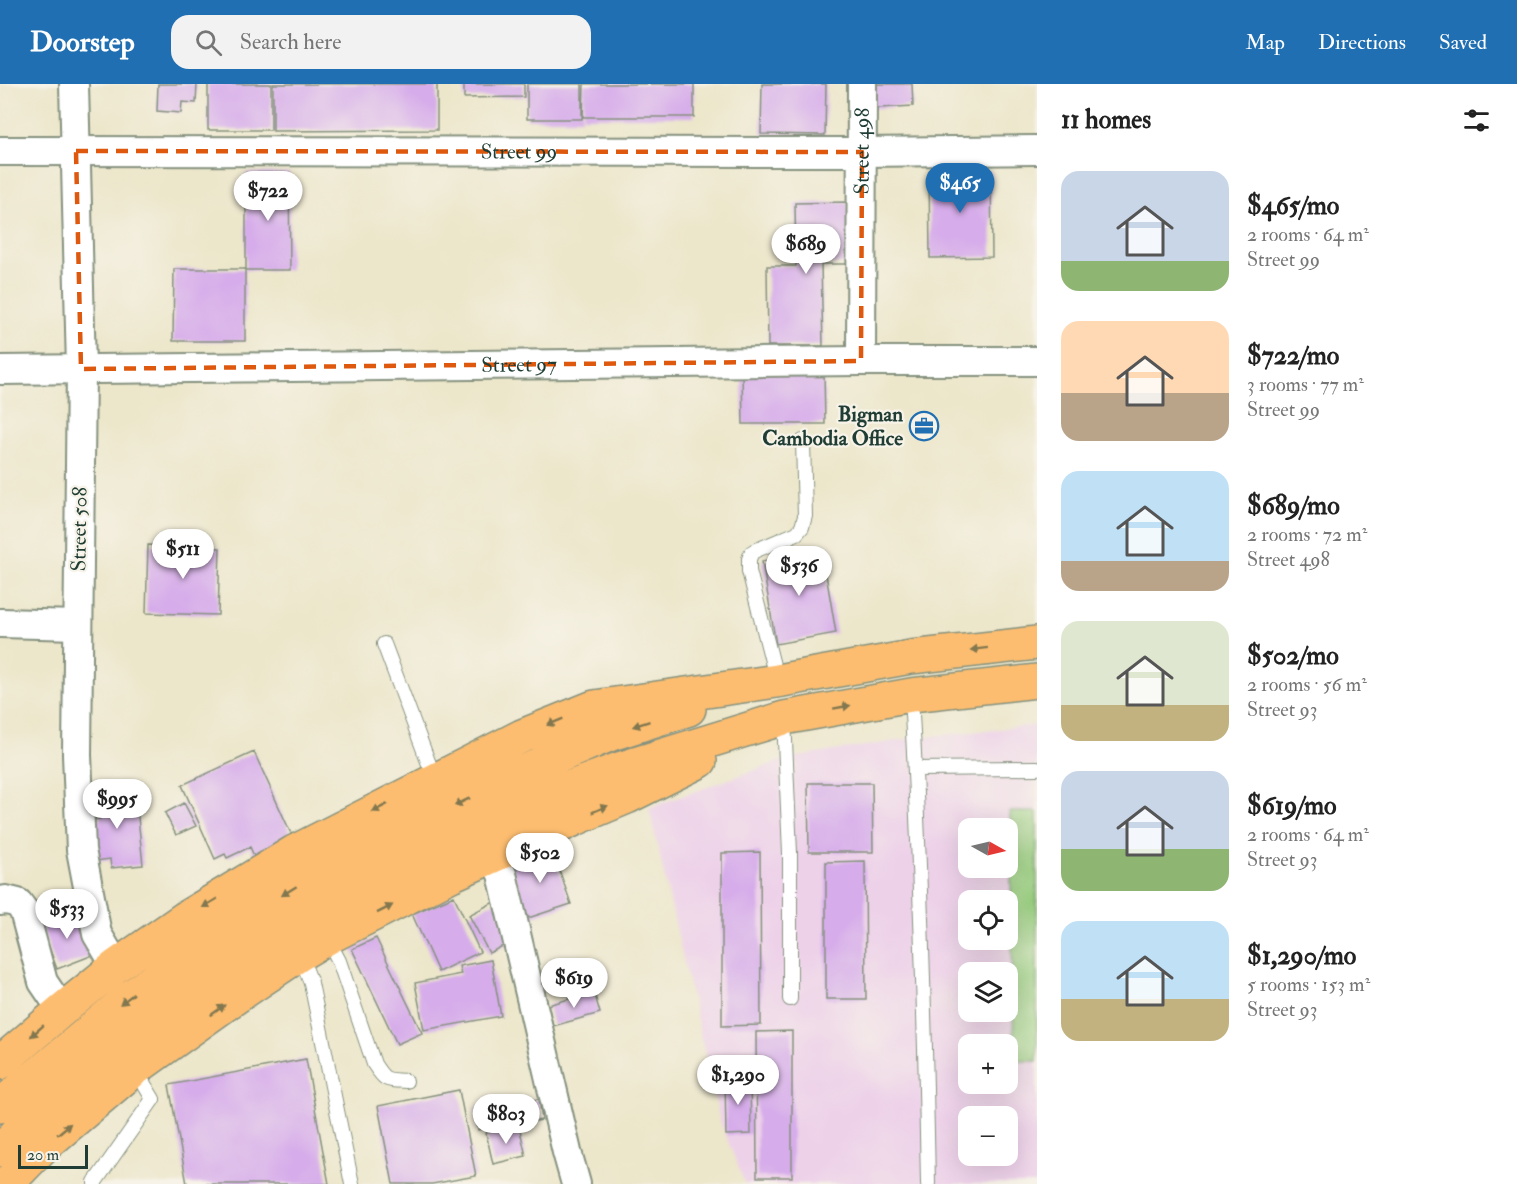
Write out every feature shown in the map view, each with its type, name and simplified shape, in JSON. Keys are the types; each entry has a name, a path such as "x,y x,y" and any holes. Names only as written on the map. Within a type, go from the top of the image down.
{"highway":[{"path":"0,1063 116,966 185,918 294,852 522,736 594,707 777,681 911,657 1037,643"},
{"path":"0,1150 10,1111 130,997 200,947 301,884 421,821 543,763 611,734 777,681"},
{"path":"10,1111 149,1022 218,974 317,912 436,850 558,792 619,770 784,718 911,695 1037,681"},
{"path":"7,1184 43,1148 135,1069 300,954 452,875 574,819 627,798 784,718"}],"street":[{"name":"Street 508","path":"74,84 81,369 77,755 81,850 97,934 116,966"},
{"name":"Street 498","path":"861,362 862,84"},
{"name":"Street 99","path":"0,151 862,152 1037,150"},
{"name":"Street 97","path":"0,370 1037,361"},
{"path":"0,623 78,625"},
{"path":"493,856 502,874 576,1184"},
{"path":"0,901 18,903 24,911 43,982 62,1010"}],"lane":[{"path":"777,681 749,571 748,559 752,552 797,533 802,527 805,516 803,441"},
{"path":"384,644 436,779"},
{"path":"911,695 926,1070 928,1184"},
{"path":"784,718 790,853 790,999"},
{"path":"915,770 1037,768"},
{"path":"327,938 339,961 374,1064 382,1076 388,1080 406,1081"},
{"path":"300,954 311,983 352,1184"},
{"path":"95,1184 153,1099 135,1069"}],"highlighted area":[{"path":"76,151 862,152 861,361 81,369"}],"shaded area":[{"path":"1037,725 1037,1184 745,1184 720,1121 649,808 786,759 914,738"}],"green space":[{"path":"1010,812 1037,812 1037,1061 1018,1061 1018,1034 1014,1034 1013,1022 1018,1022 1018,962 1012,962 1012,950 1018,950 1018,890 1011,890 1011,878 1018,878 1018,818 1010,818"}],"building":[{"path":"158,84 197,84 196,103 182,102 181,113 157,111"},
{"path":"208,84 271,84 271,130 208,130"},
{"path":"273,84 437,84 437,130 273,131"},
{"path":"464,84 524,84 524,97 464,98"},
{"path":"527,84 582,84 582,119 527,119"},
{"path":"584,84 694,84 694,117 583,117"},
{"path":"762,84 826,84 825,135 761,134"},
{"path":"861,84 912,84 913,106 862,109"},
{"path":"929,171 991,171 992,257 930,258"},
{"path":"246,173 289,173 290,270 246,270"},
{"path":"848,202 849,264 821,264 823,346 768,346 767,266 796,266 795,203"},
{"path":"174,269 245,269 245,341 173,341"},
{"path":"742,372 824,372 825,424 743,424"},
{"path":"148,545 220,548 218,615 146,613"},
{"path":"822,551 836,633 776,644 762,561"},
{"path":"254,752 293,838 254,856 250,847 227,858 225,854 215,859 182,785"},
{"path":"808,783 872,783 873,852 809,852"},
{"path":"135,789 143,865 111,868 110,859 95,861 90,820 100,819 97,793"},
{"path":"184,803 196,826 176,835 165,813"},
{"path":"552,849 571,904 528,918 510,863"},
{"path":"760,852 761,1025 722,1026 722,853"},
{"path":"865,861 866,999 826,999 826,862"},
{"path":"454,896 480,952 438,972 412,914"},
{"path":"496,901 515,940 489,953 469,915"},
{"path":"76,911 93,955 57,969 41,925"},
{"path":"376,938 422,1033 397,1044 352,949"},
{"path":"491,960 501,1016 424,1030 415,983 461,974 459,966"},
{"path":"594,992 600,1013 553,1026 548,1005"},
{"path":"792,1031 792,1177 757,1177 756,1032"},
{"path":"306,1059 329,1184 187,1184 169,1085"},
{"path":"725,1077 750,1077 751,1134 726,1135"},
{"path":"459,1090 476,1176 432,1184 393,1184 378,1106"},
{"path":"539,1099 542,1120 478,1130 475,1108"},
{"path":"519,1126 526,1156 493,1164 486,1133"}],"place":[{"name":"Bigman Cambodia Office","path":"924,426"}]}
